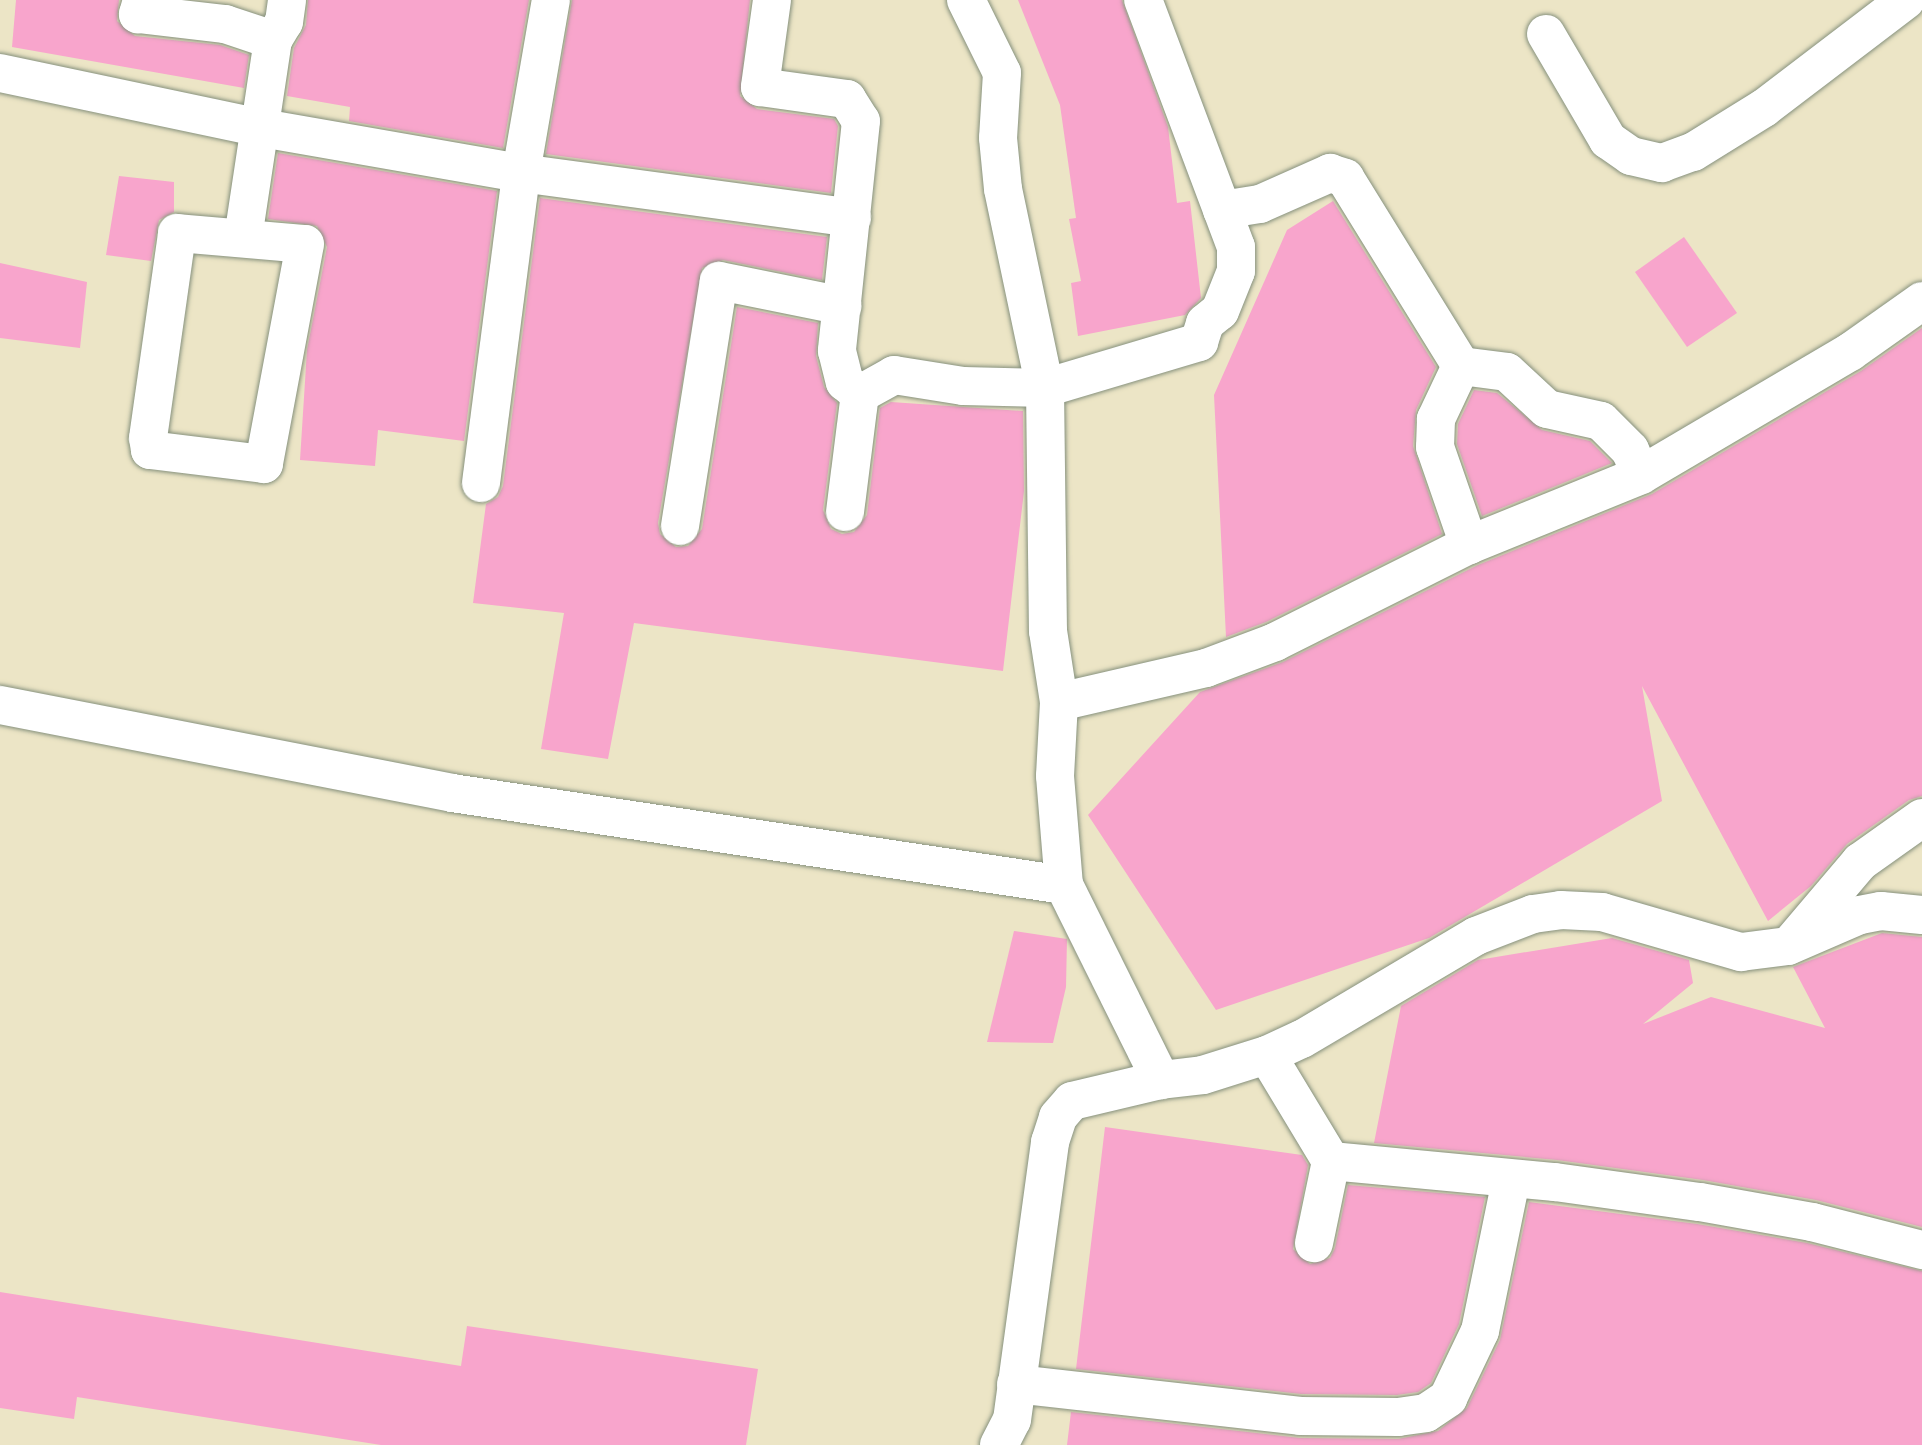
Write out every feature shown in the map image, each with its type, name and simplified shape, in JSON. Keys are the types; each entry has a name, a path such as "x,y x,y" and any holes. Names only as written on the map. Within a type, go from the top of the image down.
{"street":[{"path":"142,0 138,14 225,24 273,40"},
{"path":"243,238 273,40 284,22 287,0"},
{"path":"481,483 521,173 551,0"},
{"path":"772,0 760,87 847,99 861,121 837,351 845,382 860,394"},
{"path":"966,0 1002,73 998,138 1003,189 1045,388 1048,631 1059,702 1055,776 1065,885 1161,1080"},
{"path":"860,394 894,375 963,386 1045,388 1199,342 1205,323 1220,311 1236,271 1236,247 1143,0"},
{"path":"1546,34 1608,140 1631,156 1662,163 1693,152 1763,108 1906,0"},
{"path":"0,73 261,128 521,173 852,218"},
{"path":"1222,210 1260,204 1330,173 1345,178 1361,198 1461,366"},
{"path":"177,233 243,238 305,244 264,464 150,450 148,438 177,233"},
{"path":"680,526 719,281 843,306"},
{"path":"1059,702 1195,671 1275,642 1469,545 1641,475 1850,352 1922,301"},
{"path":"1461,366 1507,372 1547,409 1601,421 1614,429 1630,450 1641,475"},
{"path":"1461,366 1436,419 1435,447 1469,545"},
{"path":"845,512 860,394"},
{"path":"0,705 452,793 1065,885"},
{"path":"1788,947 1860,862 1922,818"},
{"path":"999,1445 1012,1420 1052,1129 1072,1101 1161,1080 1203,1075 1267,1055 1302,1040 1476,936 1533,915 1560,910 1602,912 1733,950 1788,947 1860,915 1881,911 1922,915"},
{"path":"1267,1055 1331,1161 1314,1243"},
{"path":"1331,1161 1700,1202 1812,1222 1922,1250"},
{"path":"1016,1384 1300,1416 1398,1417 1426,1413 1448,1398 1480,1331 1511,1180"}],"building":[{"path":"16,0 119,0 117,21 135,36 220,45 249,55 244,88 12,47"},
{"path":"308,0 529,0 503,148 349,121 350,107 287,96 294,48 306,25"},
{"path":"572,0 750,0 740,96 757,109 834,119 838,126 831,193 546,154"},
{"path":"1018,0 1122,0 1168,127 1177,203 1190,201 1201,298 1185,315 1078,336 1071,283 1081,281 1069,219 1076,218 1060,105"},
{"path":"278,153 497,191 464,441 378,430 375,466 300,460 307,350 327,247 317,226 268,219"},
{"path":"119,176 174,182 174,212 159,220 151,261 106,255"},
{"path":"540,198 827,237 822,280 723,260 702,268 658,523 660,534 676,547 688,546 702,529 737,307 818,323 816,356 824,387 837,403 823,510 831,529 842,534 854,532 867,515 880,408 891,402 1023,411 1024,491 1003,671 634,623 608,759 541,749 564,613 473,603 486,504 498,497 503,486"},
{"path":"1333,201 1436,367 1416,410 1413,446 1442,534 1266,622 1226,637 1214,395 1287,230"},
{"path":"1684,237 1737,313 1687,347 1635,272"},
{"path":"0,263 87,282 80,348 0,338"},
{"path":"1922,328 1922,796 1909,800 1847,844 1811,886 1768,921 1642,686 1662,801 1429,938 1216,1010 1088,815 1200,692 1283,662 1478,565 1652,494 1861,371"},
{"path":"1474,390 1497,393 1542,430 1590,441 1612,463 1482,516 1457,444 1458,424"},
{"path":"1014,931 1067,939 1066,987 1053,1043 987,1042"},
{"path":"1882,933 1922,937 1922,1227 1816,1200 1703,1180 1557,1160 1374,1143 1401,1006 1478,960 1612,938 1689,960 1693,983 1643,1024 1711,997 1825,1028 1793,967"},
{"path":"1105,1127 1302,1155 1308,1165 1293,1249 1310,1264 1330,1258 1335,1248 1348,1185 1485,1197 1459,1324 1431,1383 1418,1392 1397,1395 1301,1394 1076,1369"},
{"path":"1529,1202 1697,1224 1807,1243 1922,1271 1922,1445 1067,1445 1071,1412 1300,1438 1398,1439 1438,1431 1467,1408 1500,1340"},
{"path":"0,1292 461,1366 467,1326 758,1369 746,1445 381,1445 77,1397 74,1419 0,1408"}]}
